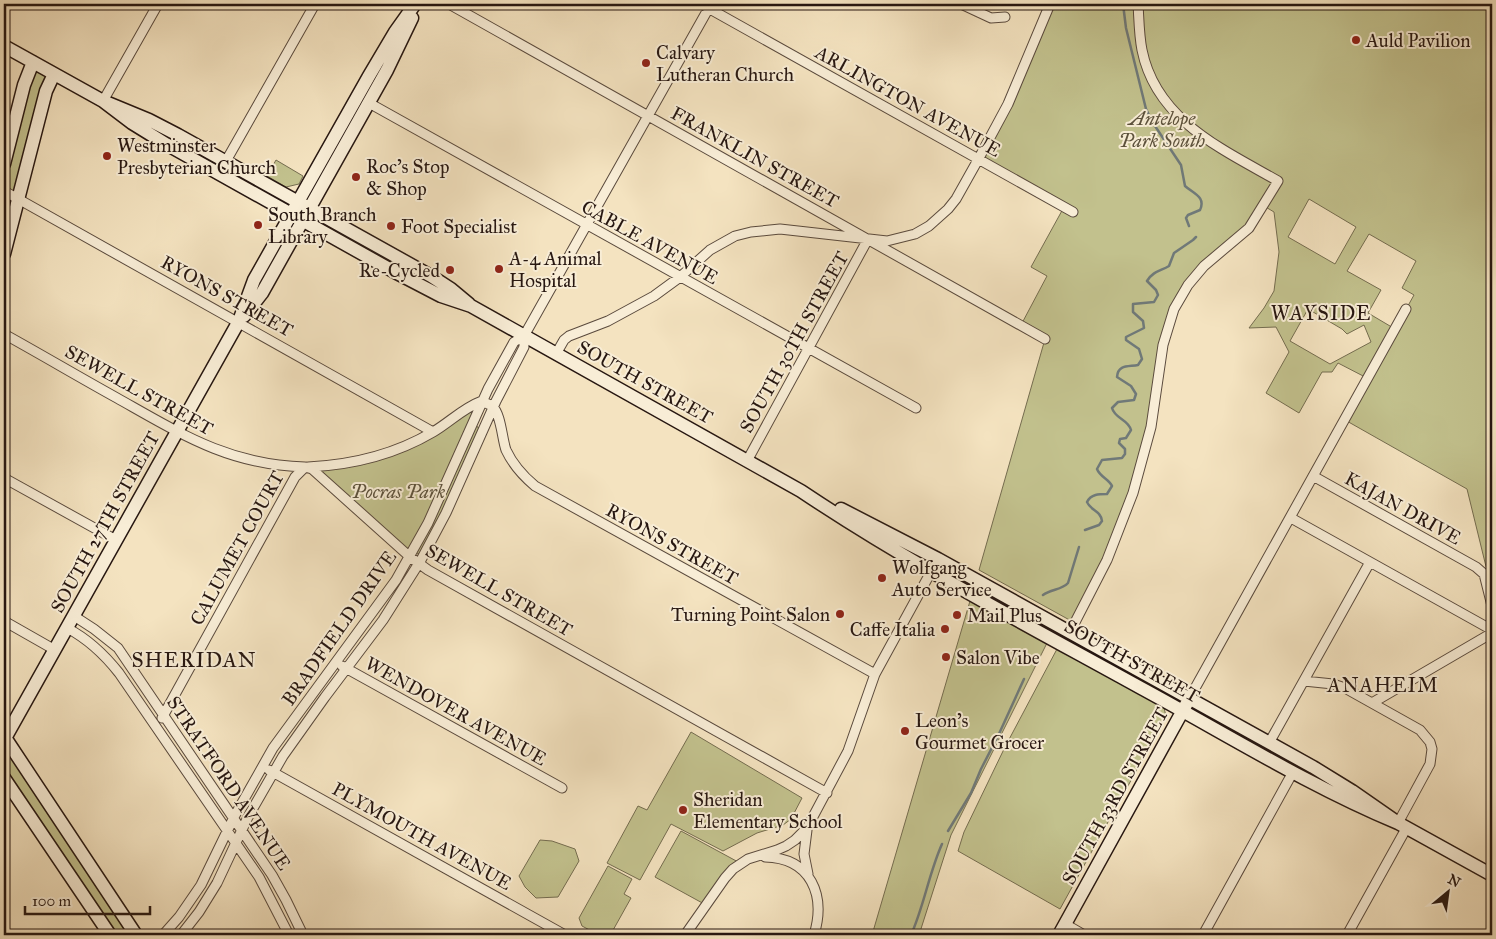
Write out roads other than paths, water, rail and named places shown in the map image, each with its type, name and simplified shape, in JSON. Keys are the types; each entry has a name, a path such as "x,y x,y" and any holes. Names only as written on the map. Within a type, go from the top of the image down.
{"main road":[{"name":"SOUTH 27TH STREET","path":"239,321 262,292 369,103 394,55 417,4"},
{"name":"SOUTH 27TH STREET","path":"4,738 239,321 254,280 297,202 395,32 417,4"},
{"name":"SOUTH STREET","path":"4,46 103,101 149,120 226,161 431,276 451,288 471,306"},
{"path":"4,164 24,85 33,62"},
{"path":"4,254 46,92 54,74"},
{"name":"SOUTH STREET","path":"103,101 132,123 166,144 441,296 471,306 801,491 846,521 931,571 1186,705 1270,743 1338,782 1402,825 1492,875"},
{"name":"SOUTH STREET","path":"801,491 844,510 938,559 1070,632 1293,772 1343,799 1402,825"},
{"name":"SOUTH 33RD STREET","path":"1062,930 1186,705"},
{"path":"4,738 136,935"},
{"path":"4,778 110,935"}],"street":[{"path":"103,101 158,4"},
{"path":"226,161 314,4"},
{"name":"FRANKLIN STREET","path":"449,4 1045,339"},
{"path":"961,4 991,18 1005,17"},
{"path":"556,354 564,340 569,336 631,309 680,277 710,250 721,243 751,232 780,230 879,241 900,239 915,234 929,226 956,199 979,158 1008,104 1050,4"},
{"path":"1070,632 1107,560 1133,493 1151,427 1163,344 1174,309 1188,285 1204,266 1249,228 1278,181 1203,138 1175,114 1166,103 1146,65 1142,50 1138,4"},
{"path":"524,336 648,116 707,5"},
{"name":"ARLINGTON AVENUE","path":"707,5 1073,212"},
{"name":"CABLE AVENUE","path":"369,103 916,408"},
{"name":"RYONS STREET","path":"4,191 239,321 433,432"},
{"name":"SOUTH 30TH STREET","path":"747,461 868,239"},
{"name":"SOUTH 33RD STREET","path":"1186,705 1406,309"},
{"name":"SEWELL STREET","path":"4,334 199,443 239,458 263,463 305,467 317,472 419,564 827,793"},
{"name":"BRADFIELD DRIVE","path":"163,935 179,917 201,886 262,766 293,720 380,603 410,557 442,492 482,401 514,342 524,336"},
{"name":"BRADFIELD DRIVE","path":"181,935 208,898 273,772 294,740 384,620 419,564 446,513 493,407 524,347 524,336"},
{"path":"305,467 331,466 372,458 394,451 433,432 471,405 482,401 493,407"},
{"name":"RYONS STREET","path":"493,407 497,414 506,450 526,479 535,486 875,674"},
{"name":"CALUMET COURT","path":"156,726 164,715 295,477 305,467"},
{"name":"KAJAN DRIVE","path":"1313,476 1476,567 1484,574 1492,606"},
{"path":"4,478 116,540"},
{"path":"1290,518 1492,632 1372,703"},
{"path":"686,935 733,869 748,859 777,850 795,840 807,828 827,793 851,743 875,674 938,559"},
{"path":"1270,743 1370,562"},
{"name":"STRATFORD AVENUE","path":"74,616 94,628 118,648 272,875 304,934"},
{"path":"4,621 55,650"},
{"name":"STRATFORD AVENUE","path":"67,628 80,635 109,659 259,877 289,935"},
{"name":"WENDOVER AVENUE","path":"335,663 562,788"},
{"path":"1304,681 1340,686 1420,730 1425,735 1432,749 1430,764 1347,935"},
{"name":"PLYMOUTH AVENUE","path":"262,766 549,931 565,935"},
{"path":"1204,935 1293,772"},
{"path":"807,828 804,854 808,877 816,893 818,912 818,923 814,935"},
{"path":"757,857 776,857 789,861 808,877"},
{"path":"285,926 304,934"},
{"path":"1062,930 1084,935"}],"waterway":[{"path":"1123,4 1126,28 1146,109 1181,165 1185,186 1198,196 1201,202 1200,210 1188,215 1186,218 1189,226"},
{"path":"1085,530 1099,525 1102,521 1100,515 1087,502 1093,496 1107,494 1112,486 1097,469 1102,460 1122,458 1125,454 1125,449 1119,443 1120,439 1126,438 1131,430 1127,423 1116,415 1112,408 1118,402 1134,400 1136,394 1131,386 1117,377 1119,370 1128,366 1138,365 1142,359 1139,349 1126,340 1126,337 1144,328 1143,321 1133,312 1133,304 1154,302 1158,295 1156,290 1147,281 1154,273 1169,266 1174,253 1196,237"},
{"path":"1043,595 1068,583 1079,547"},
{"path":"948,831 971,793 1024,679"},
{"path":"911,935 942,844"}],"place":[{"name":"Auld Pavilion","path":"1356,40"},
{"name":"Calvary Lutheran Church","path":"646,63"},
{"name":"Westminster Presbyterian Church","path":"107,156"},
{"name":"Roc's Stop & Shop","path":"356,177"},
{"name":"South Branch Library","path":"258,225"},
{"name":"Foot Specialist","path":"391,226"},
{"name":"A-4 Animal Hospital","path":"499,269"},
{"name":"Re-Cycled","path":"450,270"},
{"name":"Wolfgang Auto Service","path":"882,578"},
{"name":"Turning Point Salon","path":"840,614"},
{"name":"Mail Plus","path":"957,615"},
{"name":"Caffe Italia","path":"945,629"},
{"name":"Salon Vibe","path":"946,657"},
{"name":"Leon's Gourmet Grocer","path":"905,731"},
{"name":"Sheridan Elementary School","path":"683,810"}],"district":[{"name":"WAYSIDE","path":"1321,313"},
{"name":"SHERIDAN","path":"194,660"},
{"name":"ANAHEIM","path":"1383,685"}],"park label":[{"name":"Antelope Park South","path":"1162,129"},
{"name":"Pocras Park","path":"398,491"}]}
